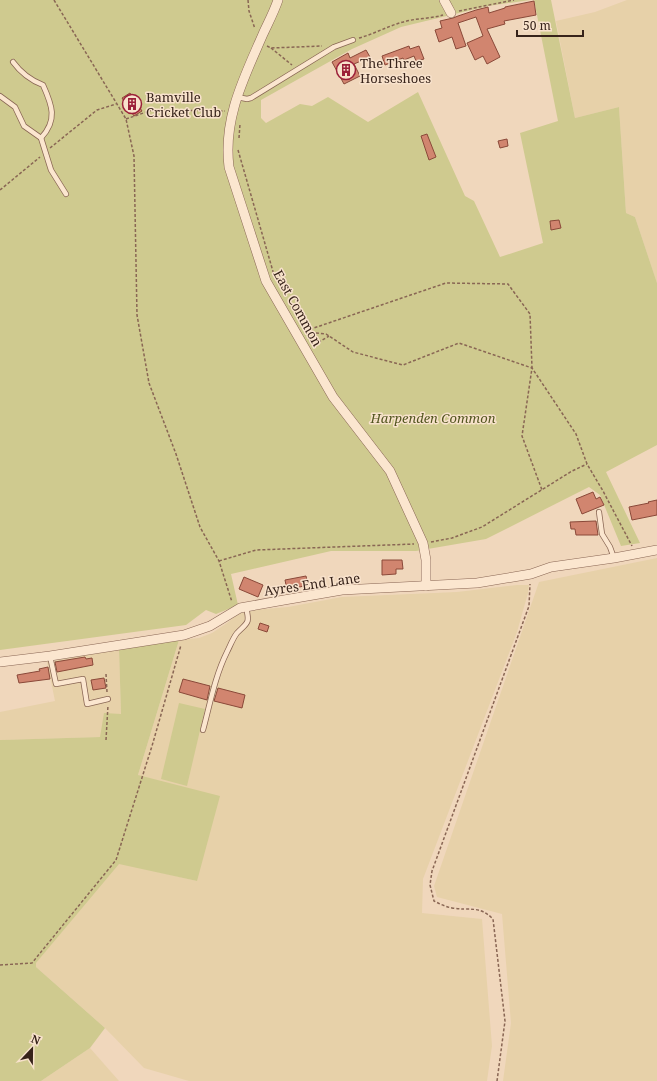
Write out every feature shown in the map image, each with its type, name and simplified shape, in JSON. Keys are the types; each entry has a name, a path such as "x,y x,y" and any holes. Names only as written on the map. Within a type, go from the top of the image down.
{"street":[{"name":"East Common","path":"278,0 244,76 232,112 227,152 229,167 266,281 333,397 390,471 423,543 426,560 426,586"},
{"path":"444,0 451,13"},
{"name":"Ayres End Lane","path":"0,662 50,656 184,635 210,626 246,607 342,590 477,583 531,574 551,567 657,550"}],"lane":[{"path":"237,97 247,99 251,98 334,47 353,40"},
{"path":"13,62 20,72 32,81 43,86 51,104 52,120 48,131 41,138"},
{"path":"0,96 15,107 24,126 41,138 51,170 66,194"},
{"path":"599,512 602,534 610,547 614,558"},
{"path":"203,730 216,680 226,653 237,634 246,626 249,618 246,607"},
{"path":"50,656 56,684 83,679 86,704 108,699"}],"path":[{"path":"54,0 126,120 134,156 137,315 149,383 176,454 200,527 219,561 234,612"},
{"path":"248,0 249,11 260,42 271,48 297,69"},
{"path":"353,40 404,22 435,18 451,13 514,0"},
{"path":"271,48 321,46 334,47"},
{"path":"0,190 97,110 117,103"},
{"path":"126,120 152,110 232,112"},
{"path":"238,141 241,120"},
{"path":"237,148 276,280"},
{"path":"542,490 522,436 532,368 530,314 508,284 446,283 302,332 326,334 353,352 403,365 459,343 532,368 576,434 587,464 636,554"},
{"path":"306,350 329,336"},
{"path":"219,561 256,550 423,543 452,538 482,528 572,471 587,464"},
{"path":"497,1081 505,1022 493,919 486,912 470,908 452,908 434,902 430,885 432,871 529,606 531,574"},
{"path":"0,965 32,963 116,860 152,746 184,635"},
{"path":"106,674 108,699 106,740"}],"shaded area":[{"path":"627,0 657,0 657,283 635,217 626,213 619,107 575,118 556,21 595,12"},
{"path":"657,558 657,1081 503,1081 511,1023 502,914 437,897 434,886 539,582"},
{"path":"529,585 517,632 423,879 422,913 482,919 492,1046 487,1081 189,1081 144,1068 105,1028 36,967 35,964 119,863 197,881 138,775 179,640 199,638 212,633 238,614 253,610 288,607 342,597 457,592"},
{"path":"119,649 121,714 100,737 0,740 0,712 55,701 47,662"},
{"path":"90,1048 119,1081 41,1081"}],"green space":[{"name":"Harpenden Common","path":"0,0 530,0 488,6 401,27 352,49 261,100 261,118 266,123 300,104 312,106 328,97 368,122 418,92 465,196 474,201 500,257 543,243 520,133 558,121 534,0 551,0 575,118 619,107 626,213 635,217 657,283 657,445 606,472 640,543 621,546 600,495 589,487 486,539 416,551 331,551 231,574 238,605 216,614 206,610 186,625 0,650"},
{"path":"179,640 138,775 220,796 197,881 119,864 36,963 36,967 105,1028 90,1048 41,1081 0,1081 0,740 100,737 104,713 121,714 119,649"},
{"path":"179,703 205,709 187,786 161,779"}],"building":[{"path":"534,1 536,15 504,21 505,24 487,29 500,57 487,64 483,56 475,60 467,43 483,36 476,17 458,23 466,46 456,49 452,37 439,42 435,30 442,28 440,21 488,7 489,13 505,7"},
{"path":"409,46 410,49 419,46 424,59 416,61 414,56 404,60 403,58 385,65 382,56"},
{"name":"The Three Horseshoes","path":"366,50 370,57 354,64 360,76 344,84 332,62 348,53 350,58"},
{"name":"Bamville Cricket Club","path":"130,93 142,111 134,116 122,98"},
{"path":"427,134 436,157 429,160 421,136"},
{"path":"507,139 508,146 500,148 498,141"},
{"path":"559,220 561,228 551,230 550,221"},
{"path":"593,492 596,499 600,497 604,505 582,514 576,499"},
{"path":"657,500 657,515 632,520 629,507"},
{"path":"596,521 598,535 576,535 575,529 571,529 570,522"},
{"path":"382,560 402,560 403,569 396,569 396,574 382,575"},
{"path":"306,576 308,585 287,590 285,580"},
{"path":"244,577 263,585 258,597 239,589"},
{"path":"260,623 269,626 267,632 258,629"},
{"path":"85,657 86,659 92,658 93,665 57,672 55,662"},
{"path":"48,667 50,679 19,683 17,675 40,671 39,669"},
{"path":"104,678 106,688 93,690 91,680"},
{"path":"183,679 210,686 207,700 179,692"},
{"path":"218,688 245,695 242,708 214,701"}],"place":[{"name":"The Three Horseshoes","path":"346,70"},
{"name":"Bamville Cricket Club","path":"132,104"}]}
